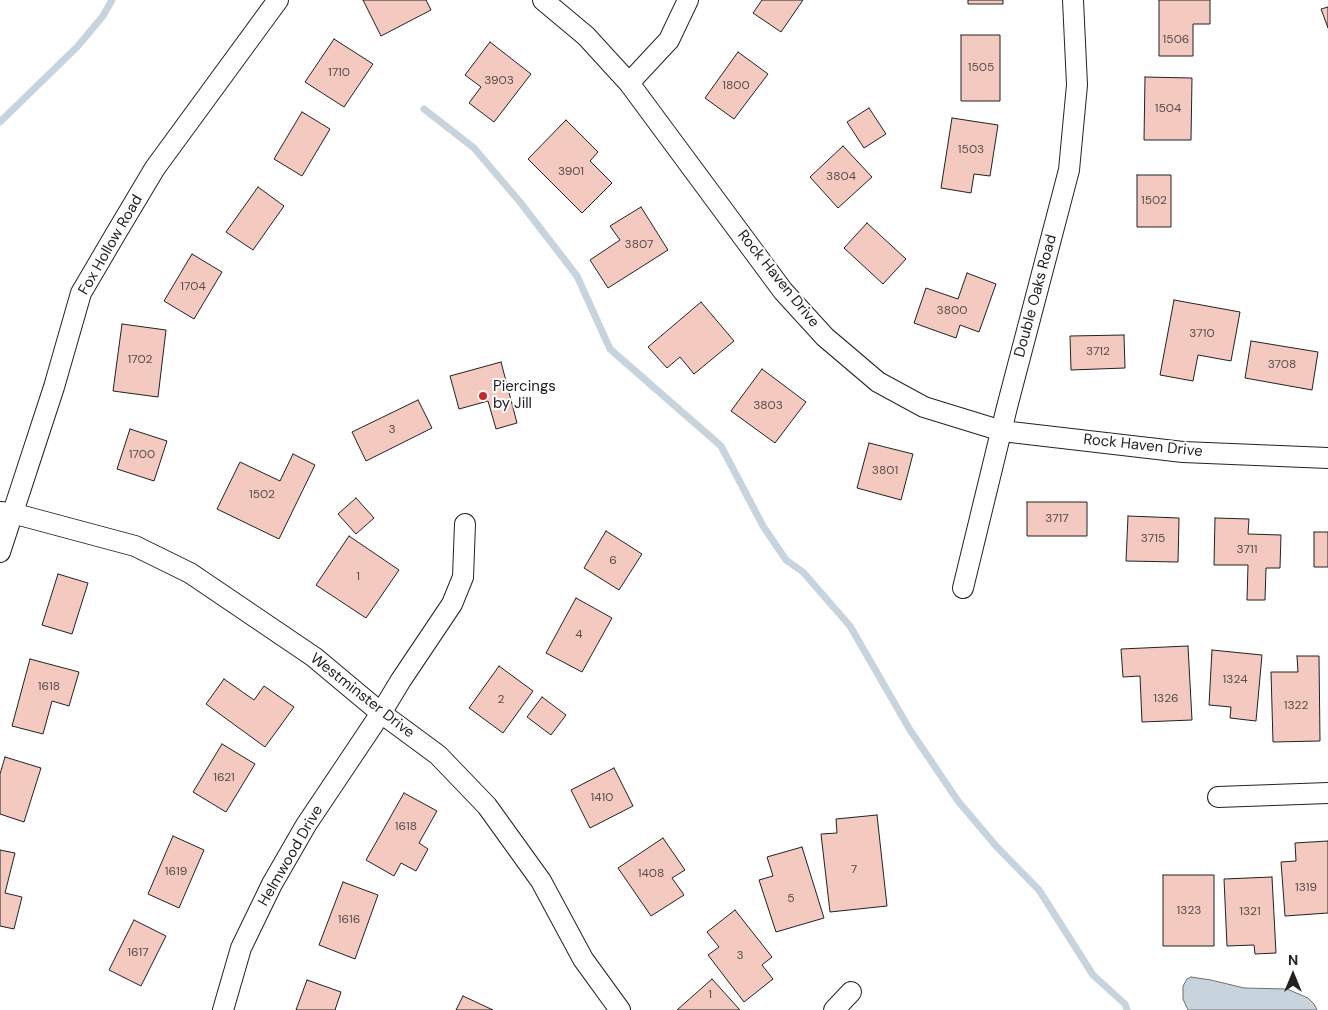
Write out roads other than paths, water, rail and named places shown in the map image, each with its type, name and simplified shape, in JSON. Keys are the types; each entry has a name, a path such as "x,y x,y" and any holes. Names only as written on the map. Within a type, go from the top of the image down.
{"street":[{"name":"Fox Hollow Road","path":"0,552 6,512 54,387 81,293 155,168 278,0"},
{"name":"Rock Haven Drive","path":"543,0 586,36 629,83 783,291 825,337 878,382 924,407 1002,430 1183,452 1328,458"},
{"path":"629,83 669,40 688,0"},
{"name":"Double Oaks Road","path":"963,588 1069,170 1077,85 1073,0"},
{"name":"Westminster Drive","path":"6,512 135,546 190,573 314,657 381,713 438,756 487,806 541,880 583,959 620,1010"},
{"name":"Helmwood Drive","path":"223,1010 242,948 272,884 306,825 452,604 463,577 465,524"},
{"path":"1218,797 1328,793"},
{"path":"834,1010 851,992"}],"waterway":[{"path":"0,122 77,47 103,16 112,0"},
{"path":"424,109 474,148 520,202 577,276 610,349 721,446 763,526 786,560 803,572 850,626 910,730 958,801 996,846 1039,890 1093,975 1125,1004 1127,1010"}],"place":[{"name":"Piercings by Jill","path":"483,396"}]}
